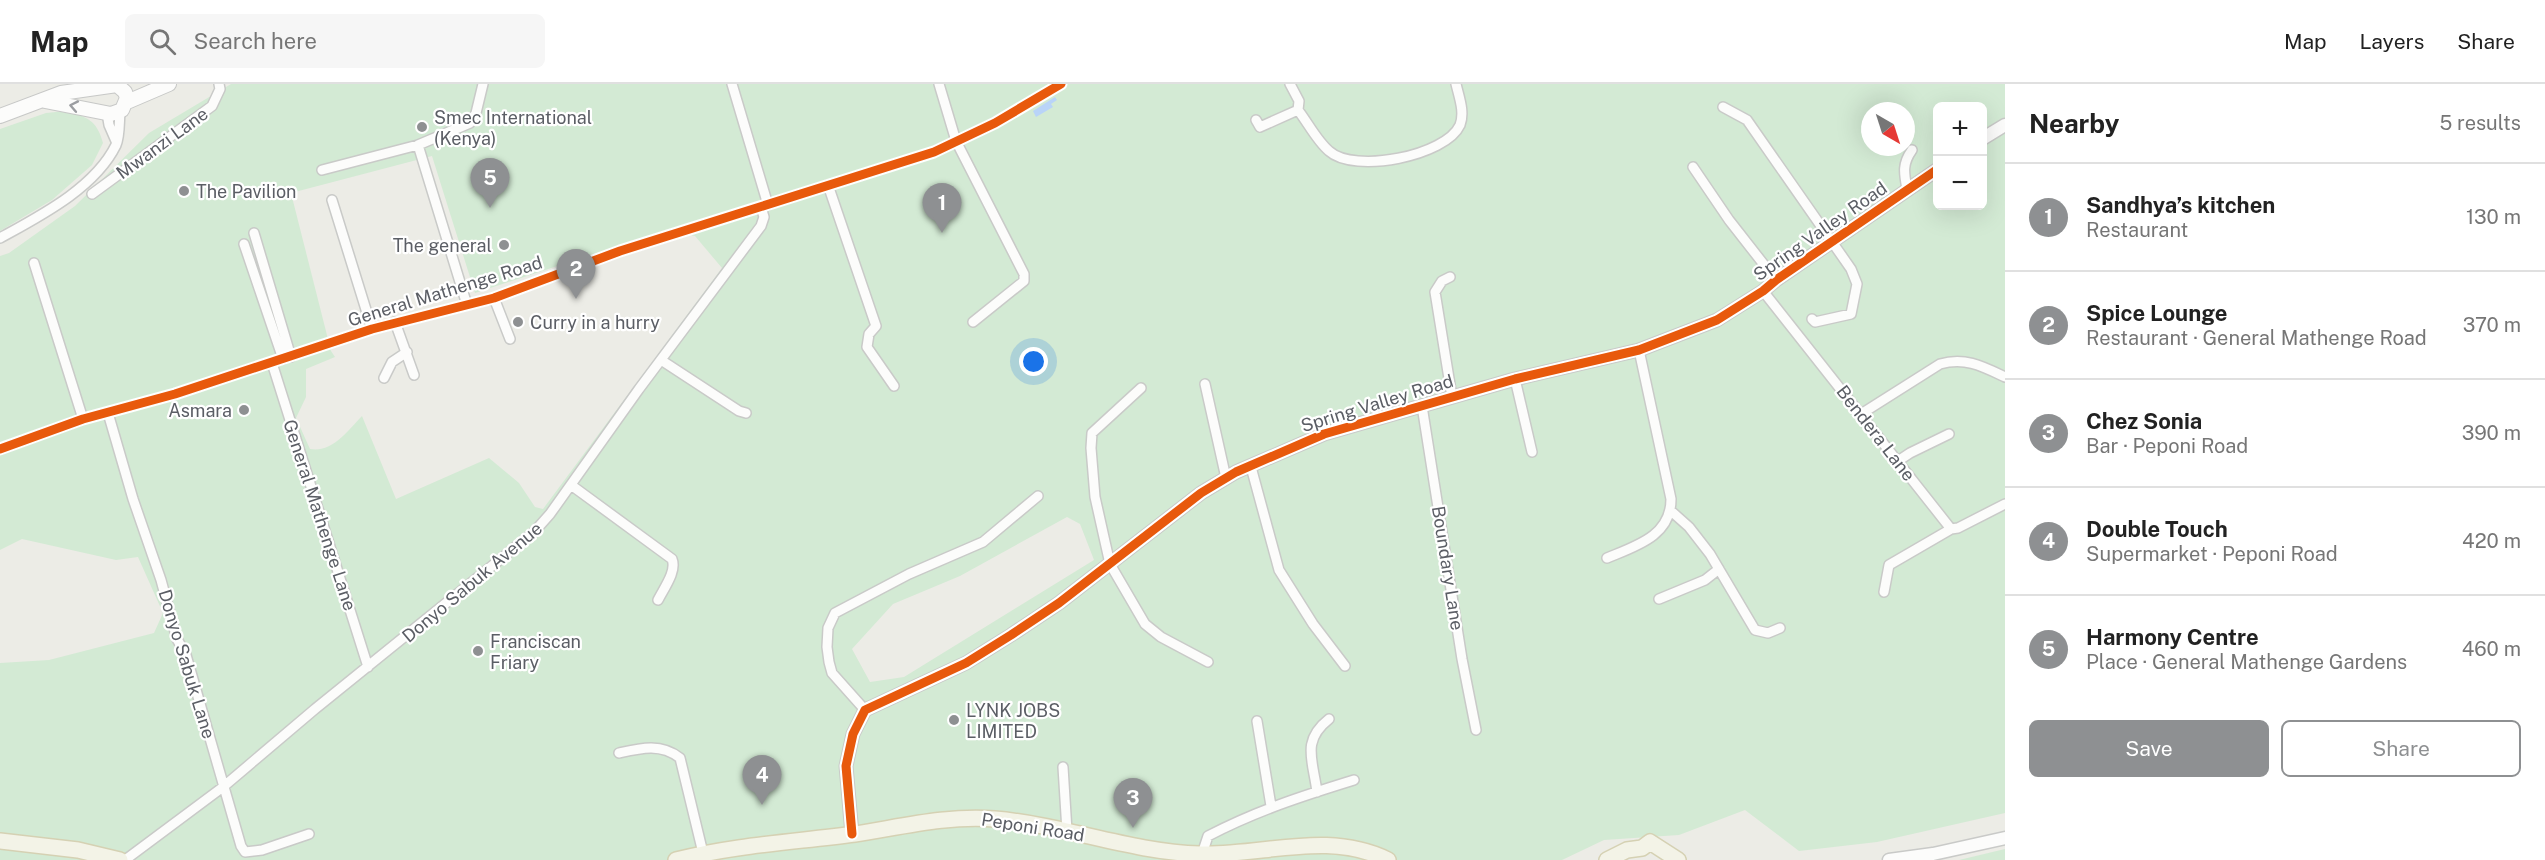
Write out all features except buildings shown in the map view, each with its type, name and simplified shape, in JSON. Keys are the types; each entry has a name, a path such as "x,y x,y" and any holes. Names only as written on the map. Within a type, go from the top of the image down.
{"main road":[{"path":"45,101 114,109 169,84"},
{"path":"113,85 98,97 98,102 114,109"},
{"path":"0,116 69,91 113,85 127,95 114,109"},
{"name":"Peponi Road","path":"676,860 703,853 974,818 997,819 1155,849 1202,854 1311,844 1344,846 1388,860"},
{"path":"0,841 78,850 120,860"},
{"path":"1607,860 1627,850 1642,848 1650,842 1678,860"}],"street":[{"name":"Mwanzi Lane","path":"92,194 212,106 220,89 219,84"},
{"path":"322,170 418,145 470,123 476,112 483,84"},
{"path":"732,84 765,206"},
{"path":"939,84 956,141 1024,274 1024,281 973,322"},
{"name":"General Mathenge Road","path":"0,449 83,419 272,363 372,329 494,298 620,251 934,152 995,123 1061,84"},
{"path":"1292,87 1299,101 1298,110 1329,152 1353,160 1404,158 1446,141 1457,130 1463,116 1456,84"},
{"path":"1723,106 1747,120 1851,269 1857,284 1851,314 1815,322 1812,319"},
{"path":"0,238 46,212 80,188 117,143 114,109"},
{"path":"1256,120 1260,126 1298,110"},
{"path":"1987,137 2005,125"},
{"path":"418,145 467,305"},
{"path":"1907,189 1903,170 1908,156"},
{"path":"1693,167 1729,220 1776,280"},
{"name":"Spring Valley Road","path":"865,710 966,663 1059,603 1201,493 1226,478 1324,434 1515,379 1639,350 1717,320 1763,291 1933,172"},
{"path":"828,185 876,326 869,334 867,347 894,386"},
{"path":"332,200 372,329"},
{"name":"Donyo Sabuk Avenue","path":"125,860 223,787 534,532 572,485 761,226 765,206"},
{"path":"254,233 287,358"},
{"path":"244,244 287,358"},
{"path":"34,263 83,419"},
{"path":"1450,277 1442,281 1435,292 1452,397"},
{"name":"Bendera Lane","path":"1763,291 1951,529"},
{"path":"494,298 510,339"},
{"path":"395,322 414,375"},
{"path":"1607,558 1644,543 1660,529 1671,511 1671,499 1639,350"},
{"path":"384,378 392,362 407,352"},
{"path":"661,360 739,411 746,413"},
{"path":"1861,414 1940,364 1954,360 1980,365 2005,376"},
{"name":"General Mathenge Lane","path":"272,363 368,667"},
{"path":"1515,379 1532,452"},
{"path":"1205,384 1226,478"},
{"path":"1141,388 1092,433 1095,497 1110,564 1145,624 1161,637 1208,662"},
{"name":"Boundary Lane","path":"1422,406 1462,659 1476,730"},
{"name":"Donyo Sabuk Lane","path":"108,413 133,499 161,580 177,639 186,655 241,846 245,852 262,850 309,834"},
{"path":"1898,461 1949,434"},
{"path":"1251,467 1279,570 1313,624 1345,666"},
{"path":"572,485 672,559 673,570 658,600"},
{"path":"852,834 846,766 853,734 865,710 832,673 827,647 828,628 836,614 909,574 983,542 1038,496"},
{"path":"1884,592 1889,565 1951,529 1958,528 2005,504"},
{"path":"1671,511 1689,527 1719,569 1755,630 1768,633 1780,628"},
{"path":"1659,599 1705,580 1719,569"},
{"path":"1317,792 1311,741 1316,729 1329,719"},
{"path":"1257,721 1271,806"},
{"path":"619,753 655,747 680,758 703,853"},
{"path":"1063,767 1067,831"},
{"path":"1202,854 1209,836 1271,806 1354,780"},
{"path":"1889,860 1933,854 2005,838"}],"green space":[{"path":"231,84 2005,84 2005,813 1877,842 1799,851 1745,810 1679,835 1604,840 1562,860 0,860 0,663 49,660 154,633 163,613 138,557 116,560 22,539 0,550 0,256 9,253 75,206 149,133","holes":["432,156 475,293 667,230 695,236 722,268 543,509 535,507 519,483 489,458 396,499 362,416 333,444 318,449 310,449 296,418 306,397 306,369 335,357 331,351 291,193","1067,517 1080,524 1094,560 904,677 870,682 852,649 893,604 960,576"]},
{"path":"66,111 90,121 101,135 103,143 92,165 52,200 0,231 0,129 46,113"},
{"path":"2005,849 2005,860 1959,860"}],"water":[{"path":"1055,97 1057,100 1051,104 1053,107 1036,117 1033,111"}],"cycle path":[{"path":"0,449 83,419 175,394 372,329 494,298 620,251 934,152 995,123 1061,84"},
{"path":"852,834 846,766 853,734 865,710 966,663 1011,635 1059,603 1201,493 1236,472 1324,434 1515,379 1639,350 1717,320 1763,291 1933,172"}],"place":[{"name":"Smec International (Kenya)","path":"422,127"},
{"name":"The Pavilion","path":"184,191"},
{"name":"Harmony Centre","path":"490,208"},
{"name":"Sandhya’s kitchen","path":"942,233"},
{"name":"The general","path":"504,245"},
{"name":"Spice Lounge","path":"576,299"},
{"name":"Curry in a hurry","path":"518,322"},
{"name":"Asmara","path":"244,410"},
{"name":"Franciscan Friary","path":"478,651"},
{"name":"LYNK JOBS LIMITED","path":"954,720"},
{"name":"Double Touch","path":"762,805"},
{"name":"Chez Sonia","path":"1133,828"}]}
